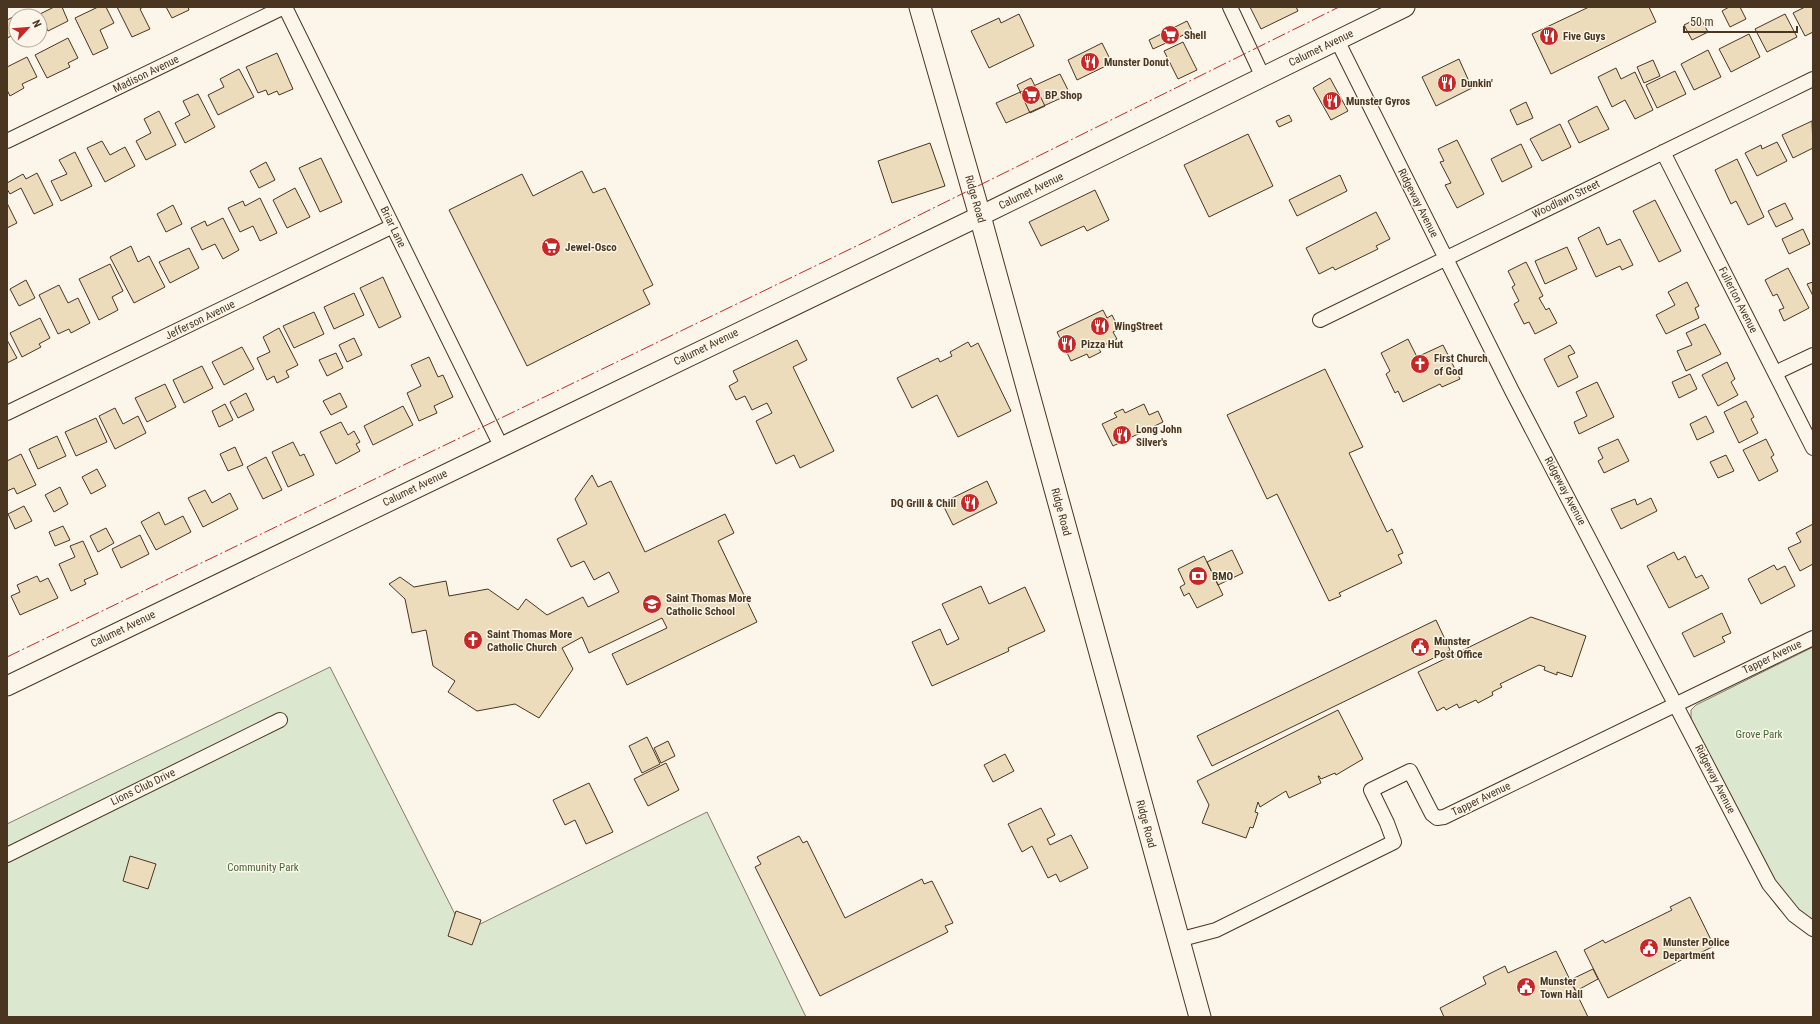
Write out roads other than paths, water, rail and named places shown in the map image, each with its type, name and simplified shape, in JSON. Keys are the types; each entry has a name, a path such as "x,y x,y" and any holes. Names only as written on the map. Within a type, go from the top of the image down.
{"main road":[{"name":"Ridge Road","path":"920,7 980,216 1200,1017"},
{"name":"Calumet Avenue","path":"7,686 501,446 980,216 1405,7"}],"street":[{"name":"Madison Avenue","path":"7,140 285,7"},
{"name":"Briar Lane","path":"285,7 501,446"},
{"path":"1230,7 1264,76"},
{"name":"Ridgeway Avenue","path":"1336,40 1512,391 1769,884 1794,915 1813,929"},
{"name":"Woodlawn Street","path":"1320,320 1813,79"},
{"name":"Fullerton Avenue","path":"1663,152 1813,448"},
{"name":"Jefferson Avenue","path":"7,413 393,226"},
{"path":"1775,373 1813,355"},
{"name":"Tapper Avenue","path":"1178,940 1216,930 1394,842 1387,823 1371,790 1410,771 1432,814 1437,818 1444,817 1813,638"},
{"name":"Lions Club Drive","path":"7,855 280,720"}],"place":[{"name":"Shell","path":"1170,35"},
{"name":"Five Guys","path":"1549,36"},
{"name":"Munster Donut","path":"1090,62"},
{"name":"Dunkin'","path":"1447,83"},
{"name":"BP Shop","path":"1031,95"},
{"name":"Munster Gyros","path":"1332,101"},
{"name":"Jewel-Osco","path":"551,247"},
{"name":"WingStreet","path":"1100,326"},
{"name":"Pizza Hut","path":"1067,344"},
{"name":"First Church of God","path":"1420,364"},
{"name":"Long John Silver's","path":"1122,435"},
{"name":"DQ Grill & Chill","path":"970,503"},
{"name":"BMO","path":"1198,576"},
{"name":"Saint Thomas More Catholic School","path":"652,604"},
{"name":"Saint Thomas More Catholic Church","path":"473,640"},
{"name":"Munster Post Office","path":"1420,647"},
{"name":"Munster Police Department","path":"1649,948"},
{"name":"Munster Town Hall","path":"1526,987"}],"park label":[{"name":"Grove Park","path":"1759,734"},
{"name":"Community Park","path":"263,867"}]}
